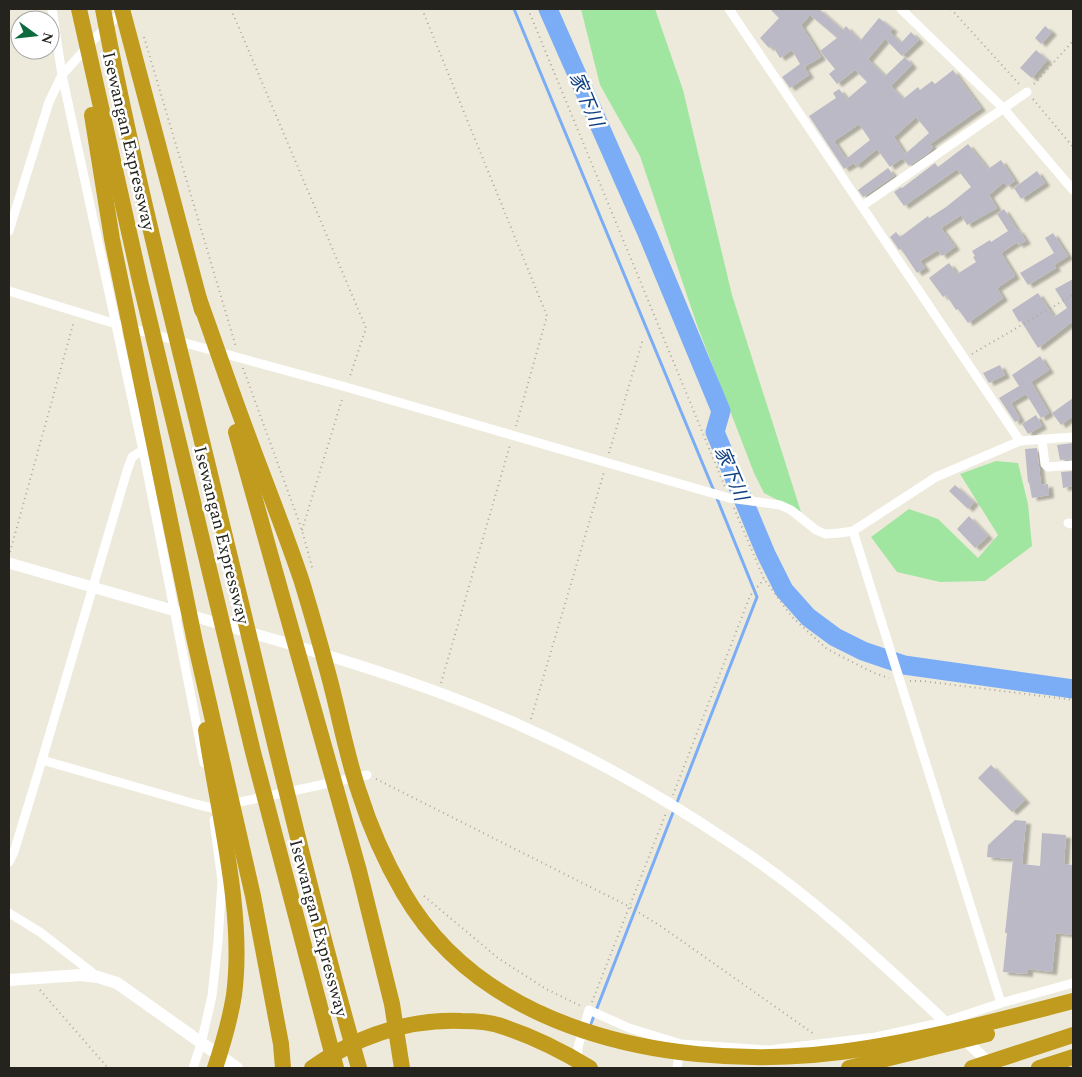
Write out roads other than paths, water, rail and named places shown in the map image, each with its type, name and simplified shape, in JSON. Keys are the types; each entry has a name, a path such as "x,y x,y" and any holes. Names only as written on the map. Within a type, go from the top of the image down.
{"highway":[{"name":"Isewangan Expressway","path":"80,9 84,34 168,400 273,830 336,1068"},
{"name":"Isewangan Expressway","path":"103,9 162,279 295,826 359,1068"},
{"path":"124,9 199,299 359,871 392,1004 402,1068"},
{"path":"84,34 93,118 112,239 196,642 253,896 281,1044 283,1068"},
{"path":"199,299 301,580 328,671 358,790 370,822 404,894 420,918 448,949 473,972 524,1006 558,1022 596,1034 657,1048 740,1056 772,1057 870,1048 990,1022 1073,1001"},
{"path":"196,642 203,712 234,904 236,950 234,994 224,1041 215,1068"},
{"path":"849,1068 1008,1029 1073,1008"},
{"path":"312,1068 343,1049 386,1030 434,1021 451,1020 504,1026 590,1068"},
{"path":"972,1068 1073,1035"},
{"path":"1039,1068 1073,1057"}],"main road":[{"path":"9,980 81,975 98,977 116,983 237,1068"}],"street":[{"path":"52,9 62,75 143,450 212,808 222,881 216,969 212,996 201,1044 193,1068"},
{"path":"9,231 49,102 62,75 124,9"},
{"path":"729,9 1020,441"},
{"path":"901,9 1004,109 1073,190"},
{"path":"862,206 1027,92"},
{"path":"9,291 116,324 346,387 729,498 780,504 791,510 816,530 825,534 853,531 936,477 1020,441 1073,436"},
{"path":"1042,440 1045,464 1048,467 1073,465"},
{"path":"9,862 14,852 42,760 127,471 132,457 143,450"},
{"path":"853,531 1001,1003"},
{"path":"9,563 345,661 439,693 528,728 605,765 732,843 803,893 853,936 996,1068"},
{"path":"42,760 212,808 367,775"},
{"path":"9,913 40,932 98,977"},
{"path":"576,1068 578,1047 589,1010 629,1028 681,1044 769,1050 876,1037 944,1022 1001,1003 1073,983"},
{"path":"677,1068 681,1044"}],"waterway":[{"path":"514,9 714,491"},
{"name":"家下川","path":"548,9 647,233 721,411 715,432 766,554 784,590 808,617 835,637 863,651 904,665 1073,689"},
{"path":"676,805 757,597 716,496"},
{"path":"590,1026 674,810"}]}
